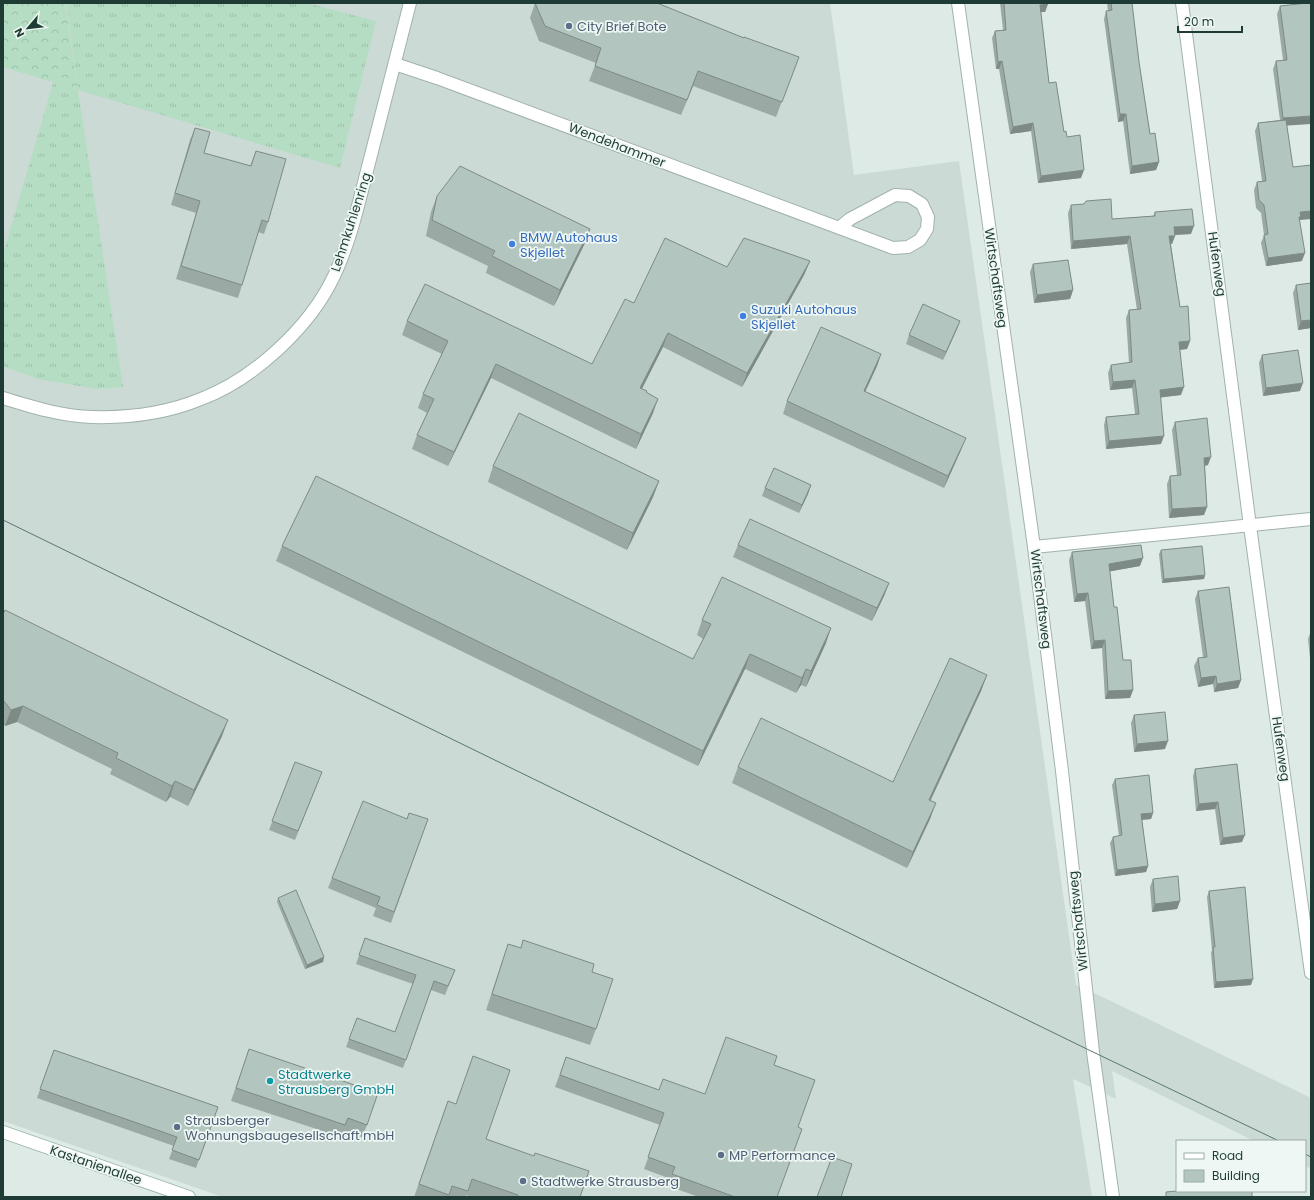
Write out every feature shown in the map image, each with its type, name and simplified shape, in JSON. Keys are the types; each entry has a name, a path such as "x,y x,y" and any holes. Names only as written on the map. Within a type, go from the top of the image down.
{"street":[{"name":"Lehmkuhlenring","path":"3,398 56,413 91,417 146,414 170,409 202,399 232,384 274,354 296,332 317,304 334,277 344,252 358,206 410,3"},
{"name":"Wirtschaftsweg","path":"958,3 1034,547 1062,771 1093,1052 1113,1197"},
{"name":"Hufenweg","path":"1182,3 1250,526 1311,973"},
{"name":"Wendehammer","path":"395,64 406,66 452,83 839,228 893,248 908,247 920,240 927,229 928,217 922,204 909,196 895,195 850,219 839,228"},
{"path":"1034,547 1311,519"},
{"name":"Kastanienallee","path":"3,1132 189,1197"}],"shaded area":[{"path":"3,3 830,3 854,175 959,161 1076,985 1311,1098 1311,1169 1306,1166 1306,1140 1252,1140 1112,1071 1116,1099 1073,1079 1092,1197 223,1197 3,1121"}],"green space":[{"path":"3,3 65,3 78,90 3,67"},
{"path":"66,3 307,3 376,21 340,168 78,90 123,387 97,389 37,379 3,366 3,254 53,83 78,89"}],"building":[{"path":"535,3 657,3 744,38 799,57 782,102 698,71 687,100 595,66 601,48 545,26"},
{"path":"1004,3 1048,3 1040,5 1049,83 1056,82 1064,132 1066,131 1067,137 1080,135 1084,170 1041,176 1033,123 1013,127 1002,61 998,62 995,31 1006,30"},
{"path":"1111,3 1132,3 1150,134 1155,133 1159,162 1132,166 1126,114 1120,114 1106,11 1112,10"},
{"path":"1311,3 1311,116 1283,118 1276,61 1287,60 1280,6"},
{"path":"1286,120 1293,167 1311,165 1311,211 1300,212 1301,217 1299,217 1305,253 1268,258 1264,235 1268,234 1264,205 1259,200 1257,182 1266,181 1258,123"},
{"path":"195,128 210,132 204,153 251,166 256,151 286,159 268,222 262,220 242,285 181,266 200,201 175,193"},
{"name":"BMW Autohaus Skjellet","path":"460,166 590,229 560,290 492,256 495,251 432,220 437,196"},
{"path":"1111,199 1112,219 1155,216 1155,212 1192,209 1194,226 1174,227 1175,236 1169,236 1180,307 1188,306 1190,341 1179,342 1184,387 1160,390 1164,436 1109,441 1106,417 1139,414 1135,380 1113,382 1111,365 1132,362 1129,310 1141,309 1130,236 1073,241 1071,205 1084,204 1086,201"},
{"path":"665,238 727,267 744,238 810,261 747,373 668,333 640,388 658,399 641,434 496,364 454,452 417,435 434,399 423,394 448,341 407,321 425,284 592,364 625,299 634,303"},
{"path":"1068,260 1073,290 1037,295 1033,264"},
{"path":"1311,283 1311,320 1301,321 1296,285"},
{"path":"923,304 960,321 946,352 909,335"},
{"path":"821,327 881,354 864,391 966,438 948,476 787,401"},
{"path":"1298,350 1303,383 1266,388 1262,355"},
{"path":"519,413 659,481 633,533 493,466"},
{"path":"1207,418 1211,457 1204,458 1207,507 1172,509 1170,476 1181,475 1175,422"},
{"path":"774,468 811,485 802,505 765,488"},
{"path":"316,476 693,659 711,624 702,620 722,577 831,628 811,671 806,669 802,678 750,654 703,751 282,546"},
{"path":"750,519 889,583 877,608 738,545"},
{"path":"1141,545 1143,558 1109,564 1114,607 1117,607 1123,660 1131,660 1133,690 1108,691 1105,640 1094,641 1088,593 1077,594 1072,552"},
{"path":"1202,546 1205,575 1164,579 1161,550"},
{"path":"1229,587 1241,680 1217,684 1216,676 1201,678 1198,658 1207,657 1198,591"},
{"path":"5,610 228,720 194,790 175,781 172,786 116,758 118,753 23,706 11,710 3,700 3,614"},
{"path":"950,658 987,675 929,800 936,803 913,852 738,767 761,718 893,782"},
{"path":"1165,712 1168,741 1137,744 1134,715"},
{"path":"295,762 322,772 298,831 272,821"},
{"path":"1237,764 1245,835 1223,838 1218,802 1199,804 1195,769"},
{"path":"1149,775 1153,813 1141,814 1148,866 1117,870 1113,837 1122,835 1115,779"},
{"path":"363,801 407,819 409,813 428,819 394,912 377,905 380,897 332,878"},
{"path":"1178,876 1180,901 1155,904 1153,879"},
{"path":"1245,887 1253,979 1216,982 1213,947 1215,947 1209,891"},
{"path":"296,890 324,957 307,965 278,898"},
{"path":"365,938 455,970 448,986 434,981 406,1060 349,1039 357,1018 395,1032 416,975 359,955"},
{"path":"523,940 594,964 592,972 613,979 596,1029 492,994 508,944 521,948"},
{"path":"726,1037 777,1056 774,1065 815,1080 798,1127 802,1129 777,1197 735,1197 672,1174 675,1167 648,1157 664,1113 560,1075 566,1057 659,1090 663,1079 705,1094"},
{"name":"Stadtwerke Strausberg GmbH","path":"249,1049 378,1093 367,1125 348,1118 345,1125 236,1088"},
{"path":"54,1050 218,1107 199,1160 172,1150 177,1137 40,1089"},
{"path":"473,1056 510,1070 486,1139 534,1156 535,1153 589,1171 580,1197 518,1197 518,1195 472,1179 468,1191 452,1186 449,1195 419,1184 448,1101 456,1104"},
{"path":"832,1157 852,1164 841,1197 817,1197"},
{"path":"1166,1192 1252,1192 1252,1197 1166,1197"}],"tram line":[{"path":"3,520 1093,1052 1277,1140"},
{"path":"1306,1154 1311,1157"}],"place":[{"name":"City Brief Bote","path":"569,26"},
{"name":"BMW Autohaus Skjellet","path":"512,244"},
{"name":"Suzuki Autohaus Skjellet","path":"743,316"},
{"name":"Stadtwerke Strausberg GmbH","path":"270,1081"},
{"name":"Strausberger Wohnungsbaugesellschaft mbH","path":"177,1127"},
{"name":"MP Performance","path":"721,1155"},
{"name":"Stadtwerke Strausberg","path":"523,1181"}]}
